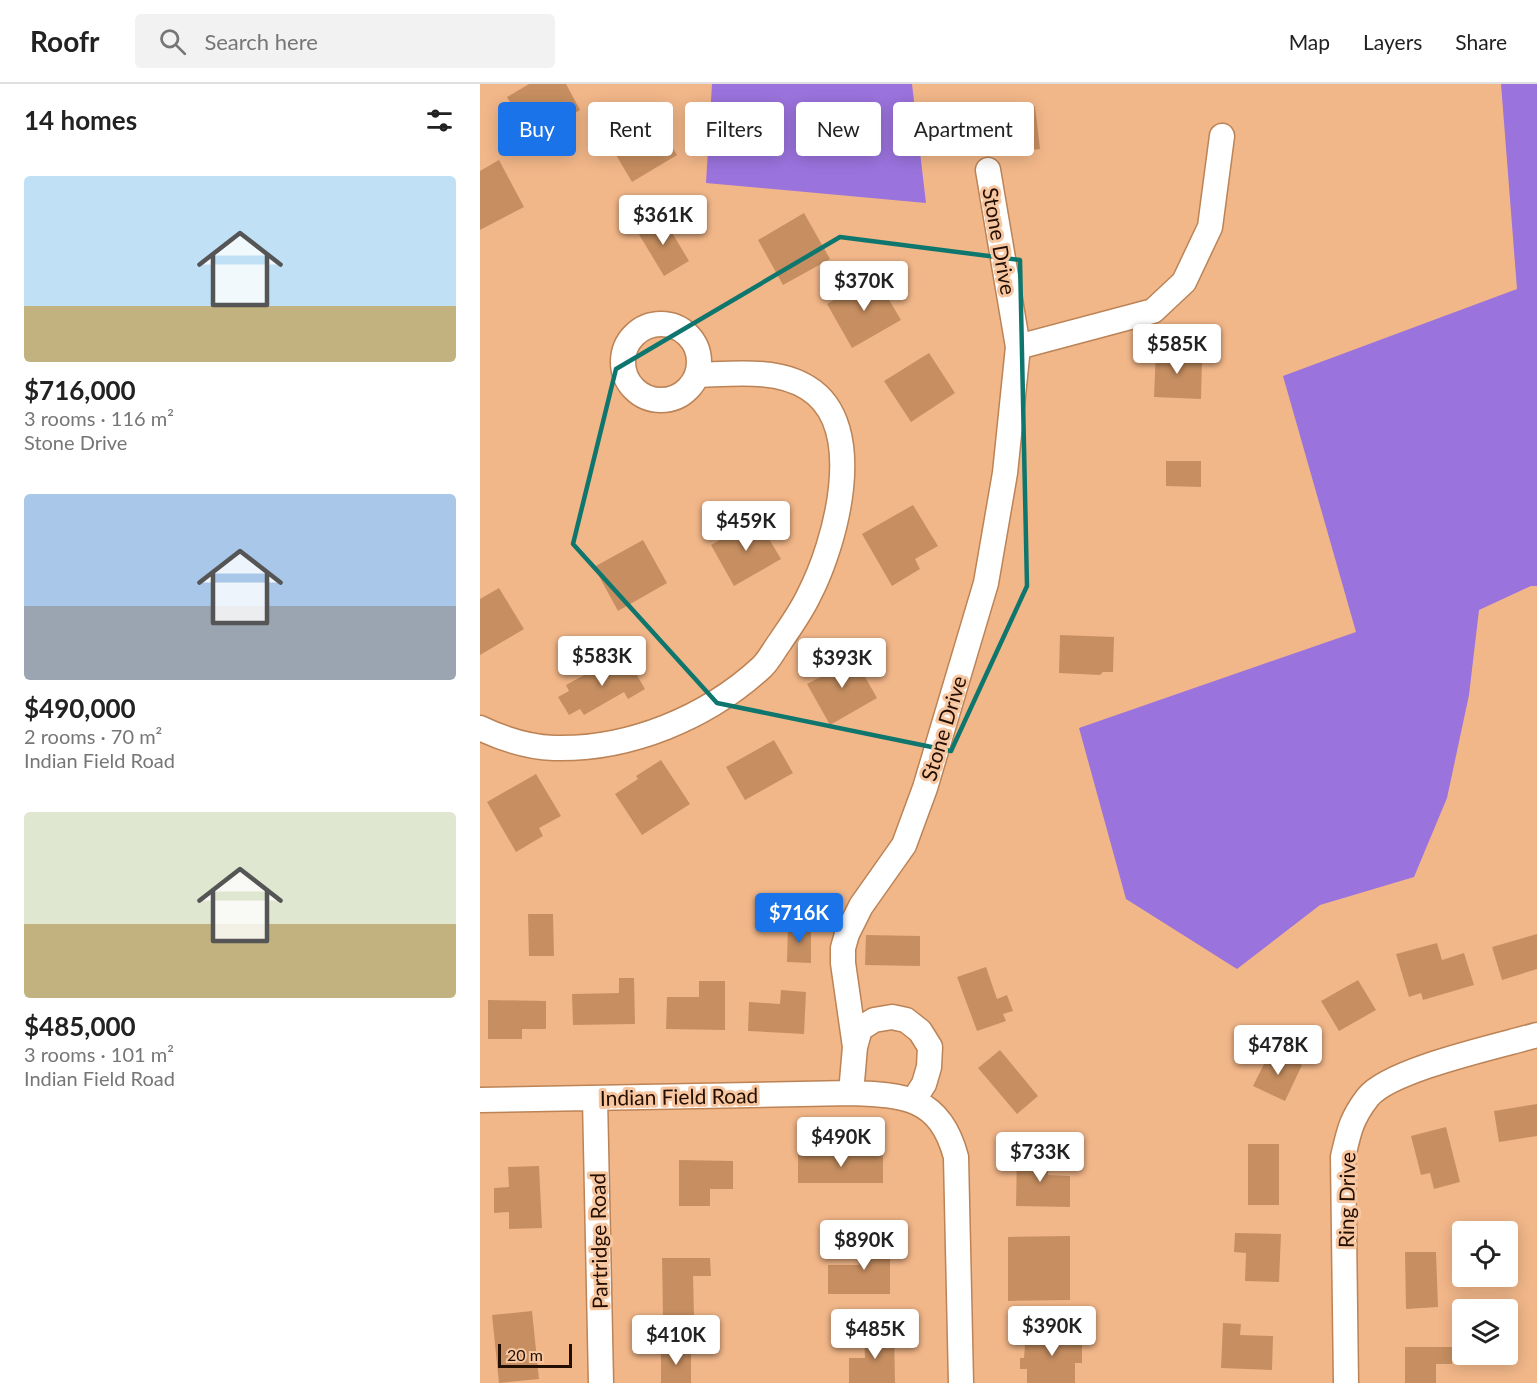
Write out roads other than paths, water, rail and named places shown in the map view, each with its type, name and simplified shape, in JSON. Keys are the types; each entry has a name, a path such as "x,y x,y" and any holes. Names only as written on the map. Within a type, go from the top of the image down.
{"street":[{"path":"1018,347 1153,311 1184,282 1210,227 1222,135"},
{"name":"Stone Drive","path":"851,1093 855,1047 844,976 843,948 857,914 904,845 909,833 986,584 1005,473 1018,347 988,170"},
{"path":"480,728 521,743 553,748 620,742 654,732 729,694 764,666 797,617 810,594 823,562 838,508 843,459 842,443 835,423 825,403 808,388 787,380 741,374 697,375"},
{"path":"855,1047 860,1029 874,1020 892,1017 906,1020 920,1032 930,1047 929,1067 924,1084 914,1101"},
{"name":"Ring Drive","path":"1346,1383 1343,1157 1350,1124 1370,1095 1404,1073 1537,1035"},
{"name":"Indian Field Road","path":"480,1100 851,1093 893,1094 914,1101 944,1124 951,1137 956,1157 961,1383"},
{"name":"Partridge Road","path":"596,1098 601,1383"}]}
